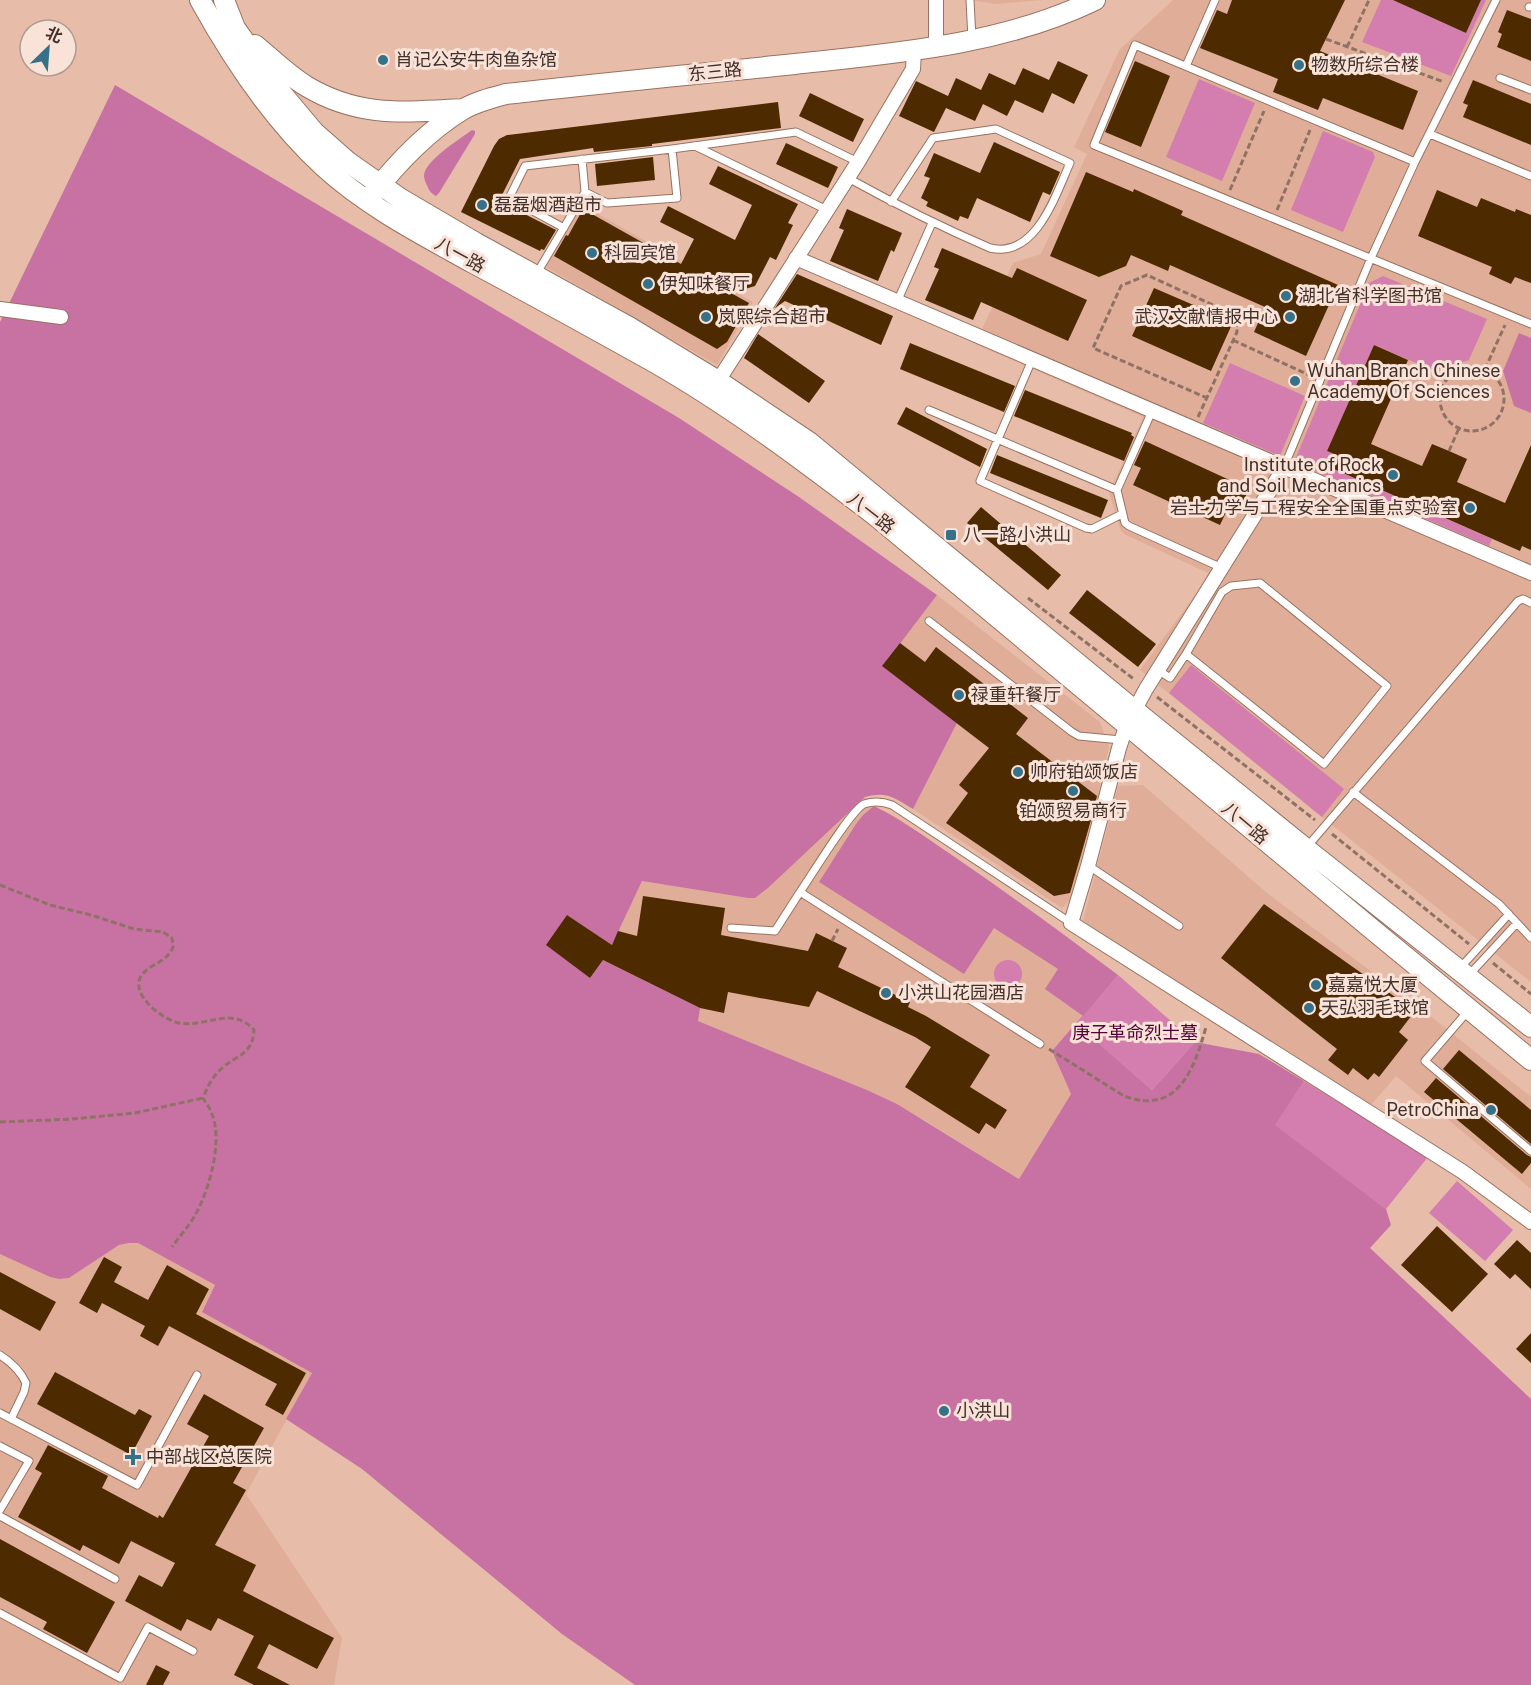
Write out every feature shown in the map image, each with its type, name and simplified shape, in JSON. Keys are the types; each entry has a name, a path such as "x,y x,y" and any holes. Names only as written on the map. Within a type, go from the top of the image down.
{"main road":[{"name":"八一路","path":"200,0 236,61 282,121 325,167 367,201 422,235 653,362 757,428 876,516 1531,1060"},
{"path":"224,0 235,28 304,85 321,94 356,108 374,111 402,113 464,109"},
{"name":"东三路","path":"367,201 432,132 464,109 484,100 506,94 936,48 1028,26 1095,0"},
{"name":"八一路","path":"235,28 283,95 314,132 348,162 380,185 476,243 629,327 718,381 809,442 845,470 1128,725 1305,848 1531,1027"}],"street":[{"path":"936,0 936,48"},
{"path":"718,381 858,162 913,69 914,51"},
{"path":"796,258 1531,573"},
{"path":"0,309 61,317"},
{"path":"1284,468 1146,689 1128,725 1071,923 1463,1172 1531,1222"}],"lane":[{"path":"969,0 972,40"},
{"path":"1186,66 1215,0"},
{"path":"1284,468 1371,258 1415,162 1496,0"},
{"path":"1415,162 1135,45 1094,144 1531,324"},
{"path":"1500,78 1531,90"},
{"path":"848,178 932,223 997,250 1014,246 1029,237 1042,223 1070,163 996,129 933,138 891,201"},
{"path":"564,228 509,198 525,166 796,132 858,162"},
{"path":"1430,134 1531,176"},
{"path":"695,146 827,210"},
{"path":"585,192 607,203 677,198 672,149"},
{"path":"536,275 585,192 582,159"},
{"path":"897,302 932,223"},
{"path":"1032,360 980,481 1086,528 1092,529 1122,514"},
{"path":"929,410 1117,490"},
{"path":"1152,411 1117,490 1125,523 1222,568"},
{"path":"1158,670 1170,678 1222,592 1231,586 1260,583 1387,686 1324,764 1185,654"},
{"path":"1305,848 1518,601 1523,599 1531,603"},
{"path":"928,621 1078,736 1128,725"},
{"path":"1353,792 1499,904 1531,938"},
{"path":"731,928 775,931 852,814 866,803 882,802 892,805 1071,923"},
{"path":"1088,866 1179,926"},
{"path":"800,892 1040,1044"},
{"path":"1463,973 1477,950 1509,915"},
{"path":"1463,973 1485,957 1516,923"},
{"path":"1470,1009 1425,1060 1531,1151"},
{"path":"0,1355 19,1370 26,1383 26,1388 11,1419"},
{"path":"0,1413 137,1485 197,1375"},
{"path":"0,1446 29,1461 0,1510"},
{"path":"0,1516 115,1579"},
{"path":"0,1613 120,1678 148,1627 193,1651"}],"path":[{"path":"1347,47 1369,0"},
{"path":"1326,39 1454,85"},
{"path":"1227,199 1268,101"},
{"path":"1273,218 1314,120"},
{"path":"1192,428 1207,398 1237,332 1235,315 1147,275 1121,286 1093,348 1207,398"},
{"path":"1485,369 1509,315"},
{"path":"1233,340 1321,380"},
{"path":"1466,367 1485,369 1495,376 1501,386 1504,396 1503,407 1491,425 1470,431 1459,428 1444,414 1440,395 1443,385 1457,370 1466,367"},
{"path":"1449,451 1459,428"},
{"path":"1024,595 1324,827 1477,950"},
{"path":"0,885 50,905 91,915 134,930 163,933 172,938 173,947 168,956 145,971 139,979 138,989 143,999 166,1017 178,1023 230,1018 239,1019 249,1024 254,1030 254,1041 246,1051 221,1069 213,1078 203,1098"},
{"path":"1485,957 1531,994"},
{"path":"1040,1044 1125,1096 1142,1101 1158,1100 1171,1094 1187,1076 1199,1050 1210,1012"},
{"path":"0,1122 135,1113 203,1098"},
{"path":"172,1247 194,1218 211,1176 215,1155 215,1122 203,1098"}],"shaded area":[{"path":"970,0 1042,0 996,4"},
{"name":"Wuhan Branch Chinese Academy Of Sciences","path":"1173,0 1531,0 1531,982 1140,670 1204,583 1208,573 1121,531 1109,493 1143,417 975,344 1013,263 1041,254 1087,154 1074,147 1120,49"},
{"path":"115,85 679,418 799,497 937,595 883,666 957,723 913,809 885,795 865,797 755,898 642,881 612,945 567,915 590,978 603,960 700,1008 698,1021 897,1104 1019,1179 1071,1094 1052,1051 1076,1023 1152,1090 1195,1042 1259,1054 1304,1081 1275,1125 1386,1209 1391,1225 1370,1248 1531,1399 1531,1685 635,1685 562,1634 362,1469 286,1419 312,1373 202,1312 215,1285 138,1243 119,1245 69,1278 59,1279 0,1254 0,322"},
{"path":"472,130 475,134 436,196 430,192 426,182 424,176 426,170 436,157"},
{"path":"582,205 753,302 717,365 546,267"},
{"path":"1519,333 1531,338 1531,413 1514,406 1503,371"},
{"name":"帅府铂颂饭店","path":"937,595 1100,722 1109,747 1098,797 1084,816 1091,820 1073,893 1071,899 1062,908 913,809 957,723 882,666"},
{"path":"1143,785 1267,893 1438,1022 1531,1097 1531,1189 1396,1076 1371,1105 1190,992 1083,921 1118,786"},
{"name":"小洪山花园酒店","path":"865,797 874,806 898,818 982,876 1118,975 1052,1051 1071,1094 1019,1179 926,1121 867,1090 698,1021 604,961 590,978 546,945 567,915 612,945 642,881 748,898 768,888"},
{"path":"874,806 907,825 979,874 1118,975 1083,1016 1045,989 1058,969 994,928 964,974 819,882 856,824"},
{"name":"中部战区总医院","path":"138,1243 215,1285 202,1312 312,1373 246,1494 342,1638 334,1685 0,1685 0,1254 59,1279 69,1278 119,1245"}],"green space":[{"path":"1381,0 1408,0 1411,8 1466,33 1481,0 1486,0 1451,76 1362,42"},
{"path":"1199,79 1255,103 1222,181 1166,157"},
{"path":"1323,131 1373,152 1375,157 1343,232 1291,210"},
{"path":"1383,276 1487,319 1469,360 1435,371 1374,345 1327,451 1339,456 1334,469 1492,539 1489,546 1294,462 1369,283"},
{"path":"1230,363 1305,396 1280,456 1203,423"},
{"path":"1191,665 1344,789 1322,817 1169,693"},
{"path":"1008,960 1018,964 1022,974 1018,984 1008,988 998,984 994,974 998,964"},
{"name":"庚子革命烈士墓","path":"1118,975 1195,1042 1152,1090 1076,1023"},
{"path":"1304,1081 1428,1157 1386,1209 1274,1125"},
{"path":"1457,1181 1513,1230 1485,1261 1429,1213"}],"building":[{"name":"物数所综合楼","path":"1232,0 1345,0 1320,51 1418,91 1403,130 1323,98 1318,110 1273,92 1278,79 1200,48 1217,10 1227,14"},
{"path":"1393,0 1481,0 1466,33"},
{"path":"1507,10 1531,19 1531,61 1497,47 1502,34 1498,32"},
{"path":"1058,61 1088,75 1074,104 1052,93 1043,113 1015,100 1007,116 983,104 975,121 946,108 934,132 899,116 916,81 948,96 956,78 981,90 989,73 1015,85 1023,68 1049,80"},
{"path":"1135,61 1170,76 1141,147 1105,132"},
{"path":"1473,80 1531,104 1531,145 1463,117 1468,105 1463,103"},
{"path":"810,93 864,119 853,142 799,116"},
{"path":"778,102 781,128 652,144 652,146 594,152 593,148 520,159 499,201 556,230 544,250 540,251 461,212 494,146 499,139 507,135"},
{"path":"994,142 1060,172 1050,195 1043,192 1030,222 977,198 968,219 960,216 958,221 926,206 928,202 921,198 930,178 924,176 934,153 980,173"},
{"path":"786,143 838,167 828,188 776,164"},
{"path":"653,157 655,180 597,186 595,164"},
{"path":"718,166 798,204 788,223 793,225 776,260 770,257 755,286 731,293 749,303 727,342 717,349 554,256 583,209 681,264 694,239 660,222 668,206 735,240 752,205 709,184"},
{"path":"1086,172 1133,192 1134,189 1183,211 1181,215 1338,285 1306,356 1254,332 1265,307 1170,265 1168,271 1131,255 1126,266 1099,277 1050,256"},
{"path":"1437,190 1477,207 1481,198 1515,212 1516,209 1531,215 1531,283 1515,277 1511,284 1489,274 1492,267 1418,236"},
{"path":"847,209 902,233 894,252 891,250 878,281 830,261 844,230 839,228"},
{"path":"942,248 1012,278 1017,268 1087,300 1068,341 981,302 973,320 925,300 939,269 934,267"},
{"path":"797,274 893,316 881,345 785,301 775,308"},
{"path":"1154,288 1233,322 1211,371 1132,336"},
{"path":"758,334 825,381 809,403 744,358"},
{"path":"910,343 1015,386 1004,412 900,369"},
{"path":"1374,345 1408,360 1371,444 1422,466 1432,444 1449,451 1467,459 1457,482 1505,503 1531,445 1531,550 1522,546 1520,551 1334,469 1339,456 1327,451"},
{"path":"1025,390 1132,433 1134,437 1124,461 1014,416"},
{"path":"906,407 987,449 980,467 897,424"},
{"path":"1145,441 1249,489 1240,508 1230,504 1220,525 1133,485 1141,468 1134,465"},
{"path":"997,455 1108,500 1101,518 990,473"},
{"path":"981,507 1061,575 1048,590 967,523"},
{"path":"1087,590 1156,644 1138,667 1069,613"},
{"path":"900,643 925,662 936,647 1028,718 1016,734 1097,796 1084,816 1091,820 1070,893 1054,896 946,823 968,793 959,785 989,748 882,666"},
{"path":"643,896 725,908 721,935 808,951 816,933 847,948 838,967 910,1002 908,1007 990,1055 970,1087 1007,1110 995,1129 986,1123 979,1134 905,1087 931,1047 915,1037 817,991 809,1007 728,992 724,1013 700,1008 603,960 590,978 546,945 567,915 612,945 618,931 637,936"},
{"name":"嘉嘉悦大厦","path":"1264,904 1415,1011 1399,1032 1408,1040 1379,1077 1374,1073 1368,1080 1353,1068 1348,1075 1328,1060 1337,1049 1221,958"},
{"path":"1459,1050 1531,1110 1531,1144 1443,1069"},
{"path":"1436,1078 1531,1157 1531,1163 1522,1174 1424,1092"},
{"path":"1437,1226 1488,1274 1452,1312 1401,1265"},
{"path":"1517,1240 1531,1253 1531,1289 1515,1274 1510,1279 1494,1264"},
{"path":"104,1257 122,1267 114,1282 148,1300 167,1265 209,1289 196,1314 306,1373 283,1415 265,1405 277,1384 169,1326 158,1346 140,1336 145,1326 102,1303 97,1313 79,1303"},
{"path":"0,1272 56,1302 40,1331 0,1309"},
{"path":"1531,1333 1531,1363 1516,1349"},
{"path":"55,1372 135,1415 139,1409 152,1416 131,1455 37,1404"},
{"path":"204,1394 264,1428 233,1483 246,1490 215,1545 256,1565 243,1591 334,1638 317,1669 269,1644 257,1668 290,1685 254,1685 234,1675 254,1636 218,1618 211,1631 187,1619 181,1631 125,1601 139,1575 162,1587 175,1563 131,1541 119,1564 83,1545 80,1551 18,1517 42,1473 35,1469 48,1445 108,1476 102,1488 158,1518 159,1515 163,1518 209,1436 187,1424"},
{"path":"0,1539 115,1602 87,1653 43,1629 47,1622 0,1597"},
{"path":"156,1665 170,1672 163,1685 146,1685"}],"place":[{"name":"肖记公安牛肉鱼杂馆","path":"383,60"},
{"name":"物数所综合楼","path":"1299,65"},
{"name":"磊磊烟酒超市","path":"482,205"},
{"name":"科园宾馆","path":"592,253"},
{"name":"伊知味餐厅","path":"648,284"},
{"name":"湖北省科学图书馆","path":"1286,296"},
{"name":"岚熙综合超市","path":"706,317"},
{"name":"武汉文献情报中心","path":"1290,317"},
{"name":"Wuhan Branch Chinese Academy Of Sciences","path":"1295,381"},
{"name":"Institute of Rock and Soil Mechanics","path":"1393,475"},
{"name":"岩土力学与工程安全全国重点实验室","path":"1470,508"},
{"name":"八一路小洪山","path":"951,535"},
{"name":"禄重轩餐厅","path":"959,695"},
{"name":"帅府铂颂饭店","path":"1018,772"},
{"name":"铂颂贸易商行","path":"1073,791"},
{"name":"嘉嘉悦大厦","path":"1316,985"},
{"name":"小洪山花园酒店","path":"886,993"},
{"name":"天弘羽毛球馆","path":"1309,1008"},
{"name":"PetroChina","path":"1491,1110"},
{"name":"小洪山","path":"944,1411"},
{"name":"中部战区总医院","path":"133,1457"}]}
